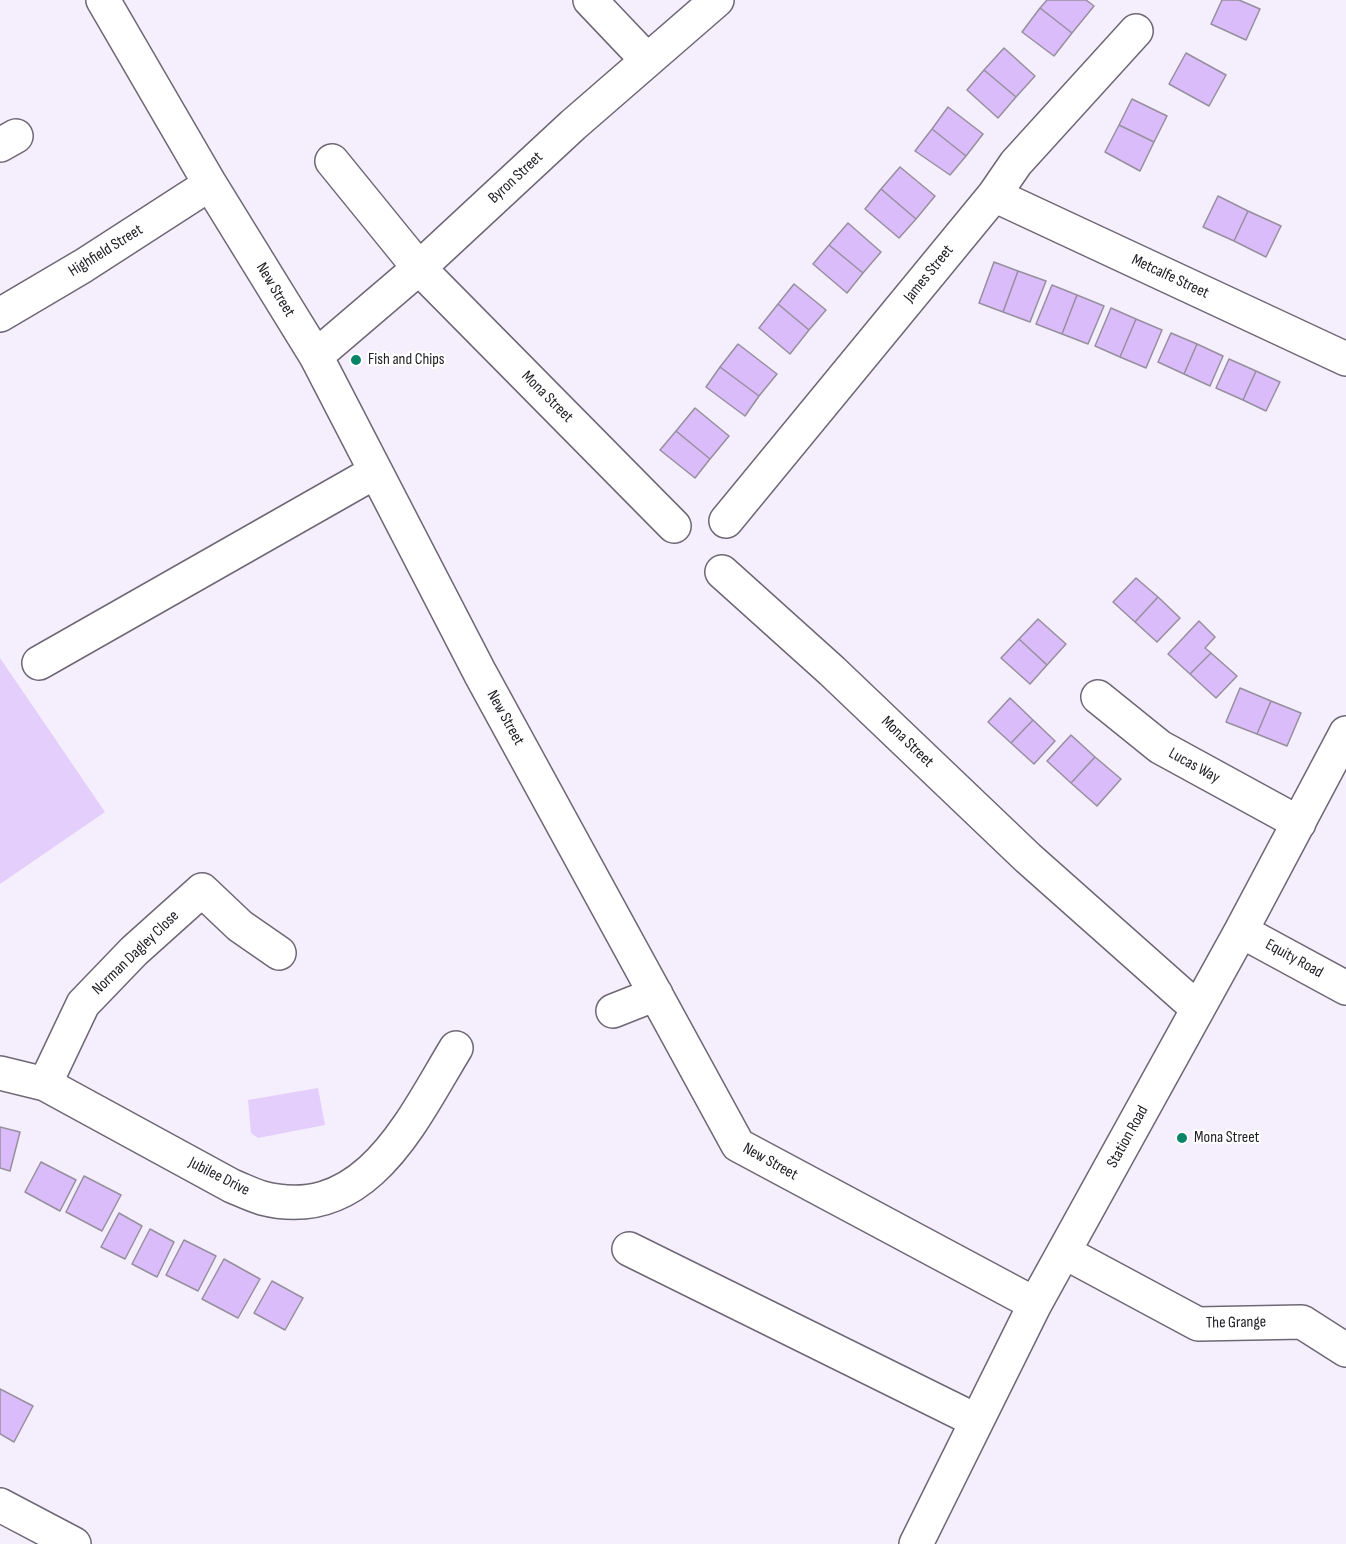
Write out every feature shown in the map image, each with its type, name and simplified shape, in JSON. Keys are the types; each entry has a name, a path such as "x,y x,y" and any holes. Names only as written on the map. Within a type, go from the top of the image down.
{"street":[{"name":"New Street","path":"104,0 210,184 316,356 480,673 738,1145 1035,1304"},
{"path":"590,0 647,60"},
{"name":"Byron Street","path":"316,356 419,268 573,125 717,0"},
{"name":"James Street","path":"726,521 994,195 1016,163 1136,31"},
{"name":"Mona Street","path":"332,161 419,268 674,526"},
{"name":"Highfield Street","path":"0,315 83,266 210,184"},
{"name":"Metcalfe Street","path":"994,195 1346,358"},
{"path":"39,663 375,472"},
{"name":"Mona Street","path":"722,572 832,671 1028,858 1198,1009"},
{"name":"Lucas Way","path":"1098,697 1160,747 1299,823"},
{"name":"Station Road","path":"916,1544 1035,1304 1241,931 1346,733"},
{"name":"Norman Dagley Close","path":"45,1084 83,1004 134,951 201,890 240,926 279,953"},
{"name":"Equity Road","path":"1241,931 1346,988"},
{"path":"613,1011 656,994"},
{"name":"Jubilee Drive","path":"0,1073 45,1084 232,1186 263,1198 299,1202 338,1194 371,1173 403,1135 456,1048"},
{"path":"629,1250 977,1421"},
{"name":"The Grange","path":"1064,1252 1198,1324 1302,1322 1346,1350"},
{"path":"0,1505 74,1544"}],"shaded area":[{"path":"0,658 105,812 0,884"},
{"path":"318,1088 325,1125 258,1138 251,1133 248,1100"}],"building":[{"path":"1047,0 1086,0 1094,6 1072,33 1040,8"},
{"path":"1222,0 1239,0 1260,9 1246,40 1211,24"},
{"path":"1040,8 1072,33 1054,56 1022,32"},
{"path":"1004,48 1035,76 1016,97 984,70"},
{"path":"1186,53 1226,75 1209,106 1169,84"},
{"path":"984,70 1016,97 998,118 967,90"},
{"path":"1132,99 1167,116 1154,142 1119,125"},
{"path":"948,107 983,134 966,156 932,129"},
{"path":"1119,125 1154,142 1140,171 1105,152"},
{"path":"932,129 966,156 950,175 915,151"},
{"path":"900,167 935,196 916,219 881,189"},
{"path":"881,189 916,219 899,238 865,209"},
{"path":"1218,196 1248,211 1234,241 1203,227"},
{"path":"1248,211 1281,226 1266,257 1234,241"},
{"path":"848,223 881,252 863,273 829,245"},
{"path":"829,245 863,273 847,293 813,264"},
{"path":"994,262 1018,271 1003,312 979,303"},
{"path":"1018,271 1046,281 1030,322 1003,312"},
{"path":"794,284 826,310 809,330 778,304"},
{"path":"1052,285 1077,295 1062,334 1036,324"},
{"path":"1077,295 1104,306 1088,344 1062,334"},
{"path":"778,304 809,330 790,354 759,328"},
{"path":"1111,308 1136,319 1120,357 1095,346"},
{"path":"1136,319 1162,330 1146,368 1120,357"},
{"path":"1171,333 1197,344 1184,374 1158,362"},
{"path":"738,344 777,374 759,396 720,367"},
{"path":"1197,344 1223,356 1210,386 1184,374"},
{"path":"1229,359 1256,371 1243,400 1216,388"},
{"path":"720,367 759,396 745,416 706,387"},
{"path":"1256,371 1280,382 1266,411 1243,400"},
{"path":"695,408 729,436 710,459 676,431"},
{"path":"676,431 710,459 695,478 660,450"},
{"path":"1136,578 1158,597 1135,622 1113,602"},
{"path":"1158,597 1180,618 1157,642 1135,622"},
{"path":"1038,619 1066,644 1047,665 1019,639"},
{"path":"1199,621 1215,637 1205,648 1211,653 1190,674 1168,654"},
{"path":"1019,639 1047,665 1030,684 1001,658"},
{"path":"1211,653 1237,676 1216,698 1190,674"},
{"path":"1240,688 1271,701 1257,734 1226,722"},
{"path":"1010,698 1033,720 1011,743 988,722"},
{"path":"1271,701 1301,713 1287,746 1257,734"},
{"path":"1033,720 1055,741 1034,764 1011,743"},
{"path":"1071,735 1095,757 1071,783 1047,761"},
{"path":"1095,757 1121,779 1097,806 1071,783"},
{"path":"0,1127 20,1132 10,1171 0,1168"},
{"path":"41,1162 76,1180 60,1211 25,1192"},
{"path":"84,1176 121,1195 102,1231 66,1212"},
{"path":"119,1213 142,1226 125,1259 101,1247"},
{"path":"150,1229 174,1242 157,1277 132,1264"},
{"path":"184,1240 216,1256 198,1291 166,1275"},
{"path":"224,1259 260,1279 238,1318 202,1299"},
{"path":"272,1281 303,1298 285,1330 254,1313"},
{"path":"0,1389 33,1406 14,1442 0,1434"}],"place":[{"name":"Fish and Chips","path":"356,360"},
{"name":"Mona Street","path":"1182,1138"}]}
